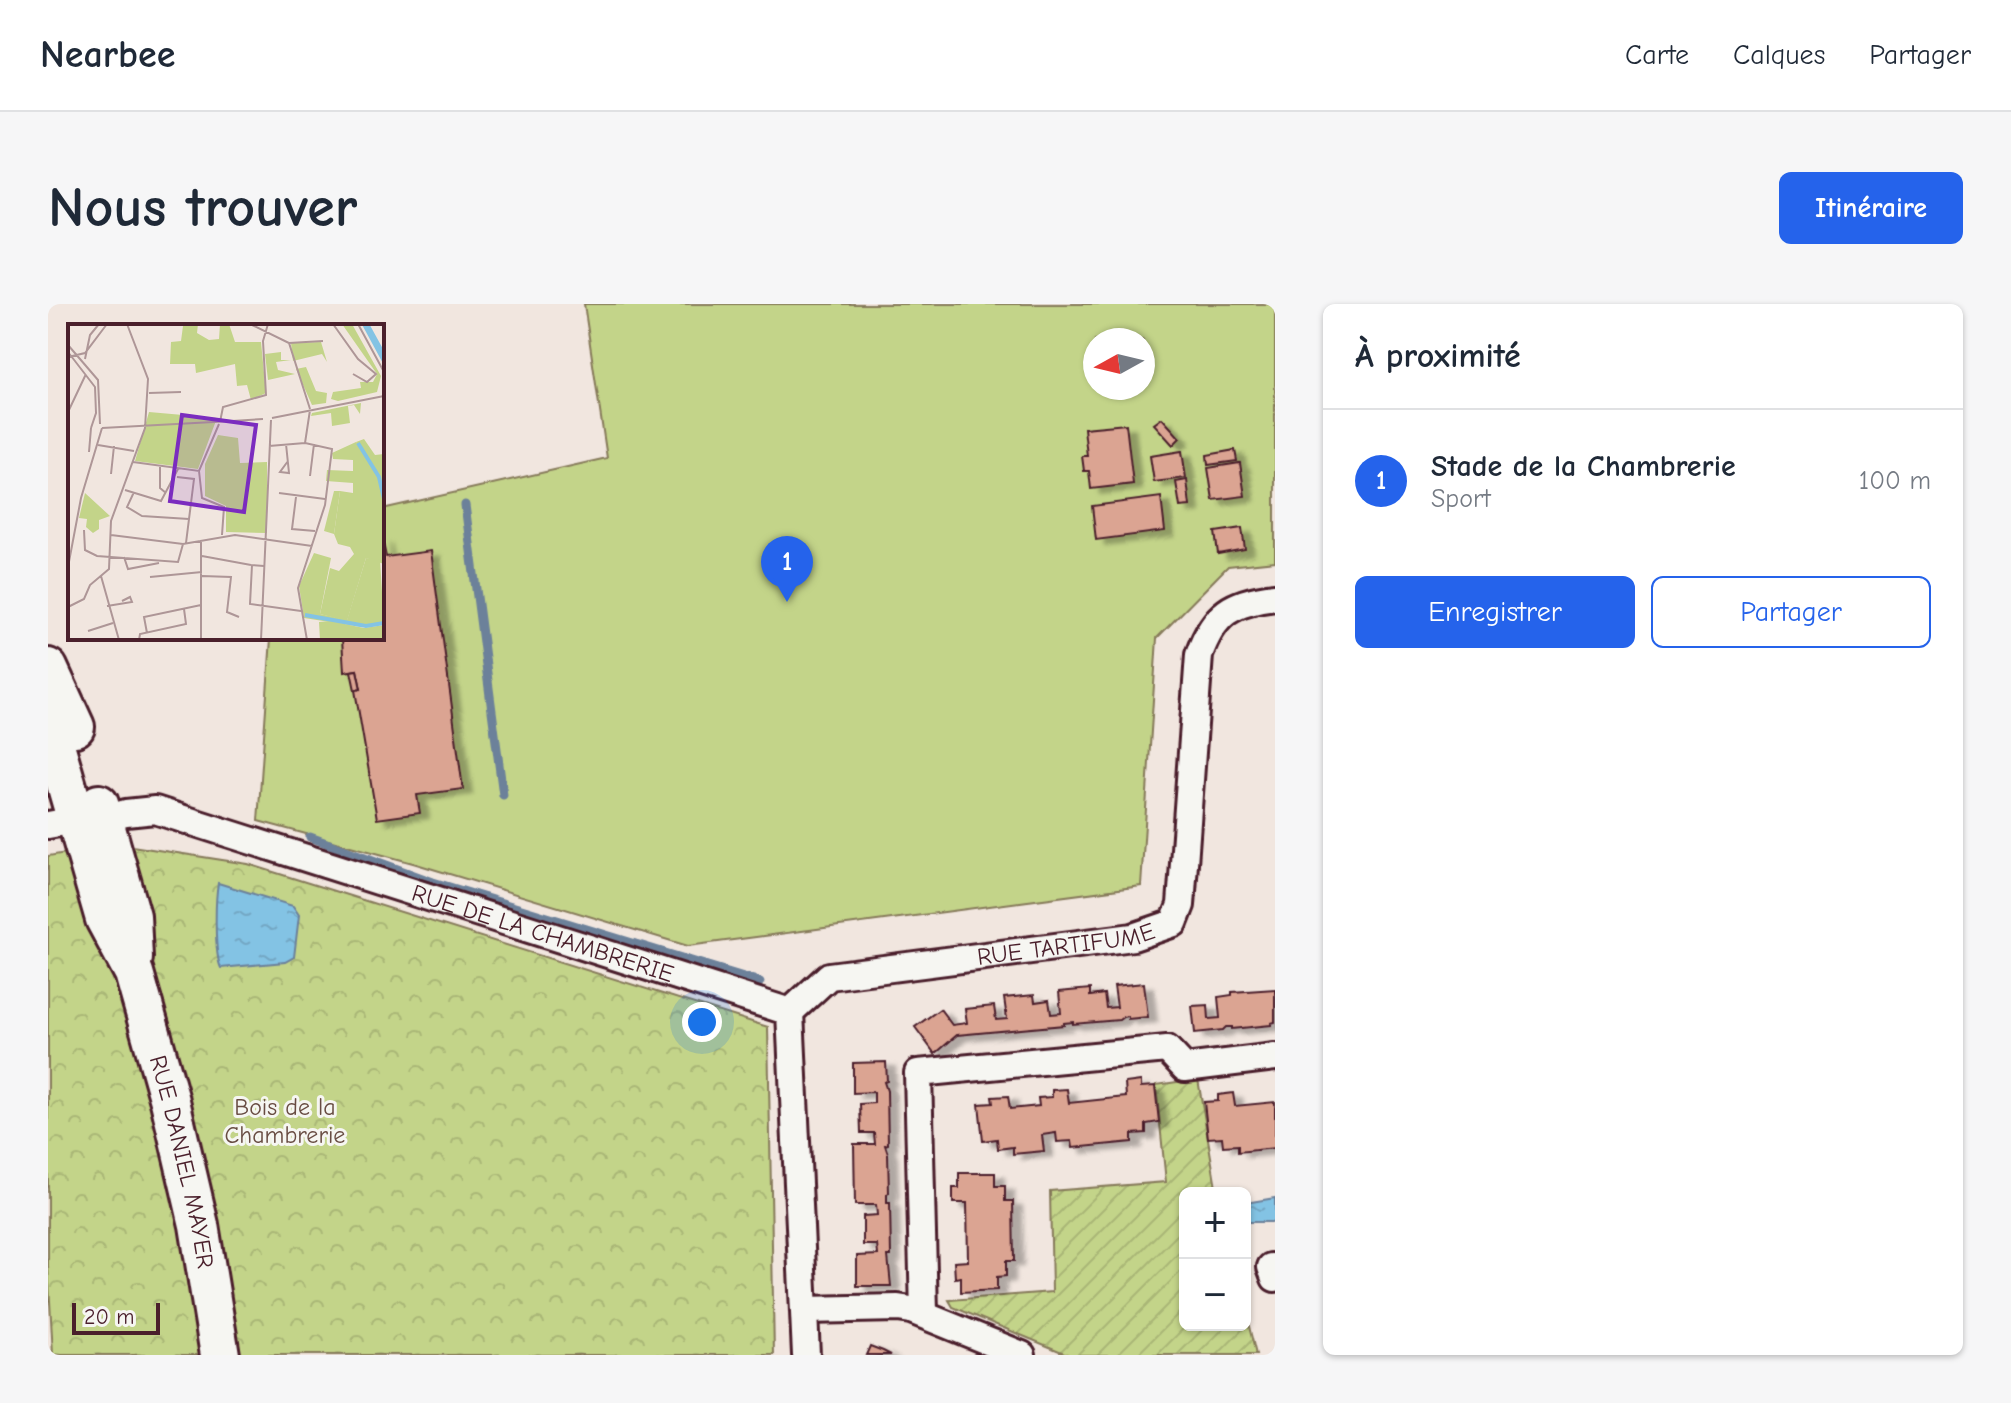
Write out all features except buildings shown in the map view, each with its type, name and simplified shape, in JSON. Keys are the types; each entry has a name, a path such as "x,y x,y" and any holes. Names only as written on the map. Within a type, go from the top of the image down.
{"main road":[{"name":"RUE DANIEL MAYER","path":"48,668 75,728 76,821"},
{"name":"RUE DANIEL MAYER","path":"48,705 53,738 105,919 134,973 170,1101 199,1225 220,1355"}],"street":[{"name":"RUE TARTIFUME","path":"790,1012 829,976 1133,937 1174,923 1181,905 1199,655 1207,634 1221,615 1244,602 1275,597"},
{"name":"RUE DE LA CHAMBRERIE","path":"76,821 155,810 790,1012"},
{"path":"790,1012 806,1355"},
{"path":"924,1313 918,1073 1167,1049 1185,1068 1275,1057"},
{"path":"805,1310 898,1308 924,1313 1022,1355"}],"green space":[{"path":"584,304 1275,304 1275,561 1228,566 1157,638 1141,886 688,946 413,863 258,821 271,640 384,640 384,509 607,458"},
{"name":"Bois de la Chambrerie","path":"119,844 248,864 768,1027 774,1355 53,1355 48,1265 48,856"},
{"path":"1198,1079 1216,1187 1179,1187 1179,1331 1250,1331 1256,1355 1069,1355 953,1307 949,1300 1052,1292 1050,1191 1166,1182 1156,1085"}],"water":[{"path":"218,883 293,906 299,915 294,957 285,962 221,968 216,939"},
{"path":"1275,1198 1275,1222 1251,1222 1251,1202"}],"waterway":[{"path":"465,505 503,795"},
{"path":"310,837 433,882 760,982"}],"place":[{"name":"Stade de la Chambrerie","path":"787,602"}]}
